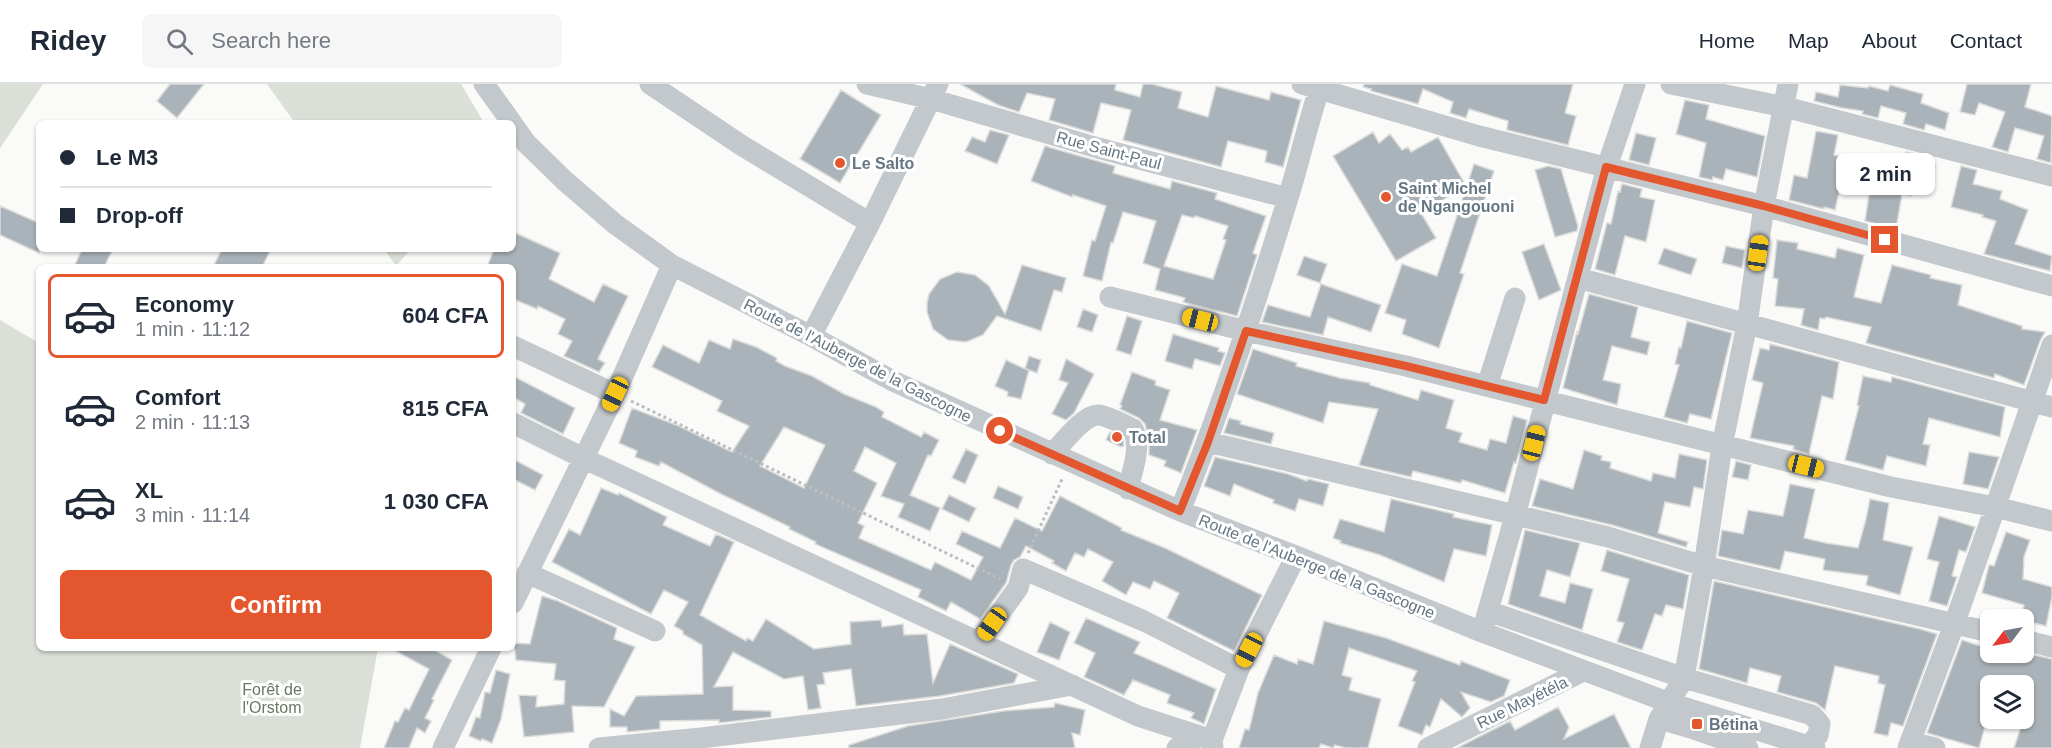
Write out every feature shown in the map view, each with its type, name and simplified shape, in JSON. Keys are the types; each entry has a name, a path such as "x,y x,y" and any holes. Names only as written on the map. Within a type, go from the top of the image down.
{"street":[{"name":"Route de l'Auberge de la Gascogne","path":"484,84 509,120"},
{"path":"650,84 741,145 870,223"},
{"name":"Rue Saint-Paul","path":"867,84 935,91 1098,148 1288,198"},
{"path":"1482,632 1515,516 1606,167 1635,84"},
{"path":"1671,84 1785,107 2052,176"},
{"path":"1650,748 1664,711 1684,678 1722,446 1748,324 1764,206 1788,84"},
{"path":"1180,511 1208,442 1288,198 1314,85 1479,136 1764,206 2052,286"},
{"path":"811,336 935,91"},
{"name":"Route de l'Auberge de la Gascogne","path":"516,129 526,143 565,181 615,224 672,266 811,336 893,381 1128,489 1583,671 1664,711 1753,742 1785,739 1812,747"},
{"path":"516,597 585,459 672,266"},
{"path":"1578,278 2042,405"},
{"path":"1110,297 1246,331 1487,386 1891,487 1995,507 2052,521"},
{"path":"1487,386 1515,298"},
{"path":"1935,748 1909,745 1995,507 2042,405 2052,345"},
{"path":"516,347 615,394"},
{"path":"1061,458 1077,427 1091,417 1099,414 1133,429 1137,436 1136,451 1128,489"},
{"path":"516,424 585,459 1138,716 1208,741"},
{"path":"1208,442 1608,537 1704,566 1980,629"},
{"path":"1208,741 1239,669 1296,556"},
{"path":"527,573 655,631"},
{"path":"979,642 1020,578 1144,621 1239,669"},
{"path":"1488,611 1684,678 1812,715 1820,724 1812,747"},
{"path":"2034,642 2052,647"},
{"path":"443,748 490,651"},
{"name":"Rue Mayétéla","path":"1428,748 1583,671"},
{"path":"598,748 942,710 1072,685"},
{"path":"1785,739 1793,710"},
{"path":"1177,748 1208,741"}],"path":[{"path":"615,394 1020,578 1061,458"}],"green space":[{"path":"0,84 43,84 0,148"},
{"path":"267,84 461,84 482,120 293,120"},
{"path":"386,252 408,252 398,264 395,264"},
{"name":"Forêt de l'Orstom","path":"0,320 36,341 36,651 377,651 360,748 0,748"}],"building":[{"path":"170,84 204,84 177,118 157,101"},
{"path":"960,84 1116,84 1115,90 1140,97 1143,84 1152,84 1182,92 1178,108 1208,117 1216,86 1269,100 1271,92 1301,100 1283,167 1265,162 1267,151 1228,141 1221,167 1123,140 1131,110 1101,103 1093,133 1049,120 1055,99 1027,93 1019,112 998,105"},
{"path":"1364,84 1573,84 1565,113 1576,116 1568,145 1507,130 1508,121 1469,109 1466,118 1450,113 1453,102 1423,89 1418,104 1371,91 1363,87"},
{"path":"1967,84 2031,84 2025,107 2052,116 2051,163 2037,159 2044,136 2015,128 2008,152 1992,147 2005,112 1979,103 1975,115 1960,112"},
{"path":"1840,85 1868,88 1869,86 1888,91 1890,85 1923,94 1921,103 1949,113 1945,130 1926,124 1924,130 1903,124 1906,113 1881,106 1878,118 1862,114 1863,111 1814,101 1816,92 1838,97"},
{"path":"841,90 881,115 840,183 800,159"},
{"path":"1685,100 1709,105 1706,119 1765,136 1757,177 1726,169 1723,180 1699,177 1706,143 1676,134"},
{"path":"990,130 1009,135 997,164 965,151 972,137 985,142"},
{"path":"1816,131 1838,135 1834,155 1901,172 1906,152 1921,155 1919,163 1935,167 1928,193 1912,189 1911,196 1902,194 1896,229 1865,221 1870,188 1842,180 1835,210 1789,200 1794,175 1807,178"},
{"path":"1373,132 1379,143 1390,134 1402,150 1408,147 1411,152 1438,137 1466,186 1421,213 1436,238 1396,261 1333,156"},
{"path":"1636,133 1656,138 1649,165 1629,160"},
{"path":"1045,146 1115,166 1113,173 1170,189 1172,181 1217,193 1215,199 1266,216 1253,253 1257,255 1237,316 1183,302 1185,298 1155,290 1160,269 1143,263 1156,221 1123,212 1113,243 1111,242 1102,281 1083,276 1092,240 1095,241 1106,206 1073,195 1072,197 1031,181","holes":["1182,215 1194,218 1195,216 1228,226 1223,239 1226,240 1213,279 1164,266"]},
{"path":"1474,164 1494,171 1460,273 1464,274 1439,348 1402,334 1406,320 1385,313 1402,264 1437,276"},
{"path":"1548,166 1561,169 1578,226 1577,231 1555,237 1535,170"},
{"path":"1961,166 1977,170 1973,184 2002,191 2000,199 2028,210 2015,244 2052,256 2050,271 1984,254 1996,221 1982,217 1983,215 1951,207"},
{"path":"1622,184 1642,189 1640,197 1655,200 1646,242 1625,236 1615,275 1595,269 1607,223 1611,224 1618,191 1620,192"},
{"path":"0,206 36,222 36,252 0,235"},
{"path":"516,233 560,253 549,279 594,302 603,284 628,296 598,359 605,363 599,372 564,356 572,341 558,334 565,319 538,306 537,309 516,300 516,264 488,264 493,252 516,252"},
{"path":"1777,240 1798,243 1797,249 1835,258 1837,248 1864,255 1854,297 1881,303 1892,265 1931,275 1930,278 1962,285 1958,305 2022,326 2022,329 2045,332 2024,385 1995,374 1994,378 1866,343 1871,327 1826,317 1825,319 1820,318 1818,330 1801,325 1804,309 1775,306 1778,279 1773,278"},
{"path":"1544,244 1561,290 1539,300 1522,252"},
{"path":"1726,246 1745,250 1742,268 1722,263"},
{"path":"1664,248 1697,259 1691,275 1658,264"},
{"path":"81,252 112,252 106,264 75,264"},
{"path":"220,252 270,252 264,264 214,264"},
{"path":"1304,256 1327,264 1320,283 1297,275"},
{"path":"1022,265 1066,278 1062,292 1054,290 1041,331 997,316 983,335 966,342 948,340 933,329 927,312 927,303 929,294 940,279 957,272 975,275 989,286 1005,314"},
{"path":"1321,284 1381,305 1371,332 1328,317 1323,335 1262,322 1268,305 1310,317"},
{"path":"1589,294 1638,307 1631,337 1650,342 1647,355 1612,346 1603,380 1621,384 1617,405 1563,388"},
{"path":"1083,309 1098,315 1092,332 1077,327"},
{"path":"1127,316 1142,321 1131,355 1116,350"},
{"path":"1687,321 1732,333 1711,419 1690,414 1687,423 1664,417 1679,365 1675,364"},
{"path":"1173,334 1219,348 1218,351 1225,353 1220,366 1195,359 1192,369 1165,361"},
{"path":"733,339 756,347 777,358 776,361 785,366 812,376 844,394 876,407 884,412 882,417 921,437 924,432 939,440 931,456 928,455 910,495 940,508 930,531 898,517 904,504 881,496 896,463 865,447 854,471 877,483 858,523 864,526 859,538 931,570 935,562 971,580 983,557 956,544 962,531 1000,548 1015,518 1042,531 1060,496 1122,528 1121,530 1165,548 1262,595 1234,651 1167,618 1179,593 1154,581 1150,589 1133,582 1126,595 1102,581 1113,562 1088,549 1084,557 1075,553 1066,571 1052,563 1054,561 1026,546 1020,557 1011,565 1006,583 980,619 951,602 946,611 918,597 921,590 815,544 816,542 789,529 790,527 661,462 659,466 635,457 637,451 619,443 632,408 679,426 732,452 749,426 717,411 722,401 652,367 663,345 699,363 709,340 730,349","holes":["784,427 825,445 804,488 760,466"]},
{"path":"1770,344 1839,362 1833,399 1822,396 1809,454 1793,449 1794,446 1750,438 1763,383 1752,380 1760,348 1769,350"},
{"path":"1253,349 1297,363 1296,366 1340,378 1370,383 1370,385 1418,400 1421,390 1454,400 1446,428 1462,433 1459,442 1487,450 1490,439 1506,443 1513,416 1527,420 1516,463 1514,462 1505,493 1462,480 1461,483 1413,471 1411,477 1359,465 1378,409 1329,402 1323,423 1237,394"},
{"path":"1029,356 1041,360 1037,373 1029,370 1021,399 1007,396 1008,392 995,386 1006,360 1025,369"},
{"path":"1066,359 1094,374 1074,413 1066,420 1052,414 1068,383 1059,380"},
{"path":"1132,372 1156,381 1155,385 1170,390 1160,420 1197,430 1181,473 1164,466 1166,461 1149,455 1145,424 1139,418 1120,409"},
{"path":"1863,376 1891,382 1892,377 2005,407 2000,437 1929,418 1923,444 1930,445 1926,466 1887,456 1883,470 1845,460 1859,406 1857,405"},
{"path":"516,378 575,408 563,434 521,413 525,404 516,399"},
{"path":"1229,418 1241,421 1240,424 1274,433 1271,444 1224,433"},
{"path":"1110,432 1123,438 1124,446 1121,447 1106,440"},
{"path":"966,449 978,455 965,484 952,478"},
{"path":"1584,450 1602,456 1601,460 1611,462 1610,468 1651,481 1653,473 1675,478 1679,454 1707,460 1703,489 1694,487 1690,507 1665,502 1658,533 1688,542 1686,547 1612,525 1532,506 1540,479 1573,489"},
{"path":"1969,452 1999,457 1988,489 1963,484"},
{"path":"1215,457 1288,474 1307,481 1308,479 1329,484 1323,506 1299,499 1295,511 1234,484 1230,496 1204,486"},
{"path":"516,461 543,475 535,490 516,480"},
{"path":"1736,461 1751,465 1748,480 1732,477"},
{"path":"1790,484 1815,489 1804,538 1826,543 1858,548 1870,499 1889,503 1883,540 1913,547 1900,595 1866,585 1868,576 1823,570 1825,559 1785,551 1780,570 1718,556 1722,530 1743,534 1748,510 1783,516"},
{"path":"998,486 1023,497 1018,509 993,498"},
{"path":"601,488 618,495 619,493 667,517 663,525 710,546 716,534 734,542 700,615 746,641 747,638 753,641 766,619 814,649 851,644 850,622 881,620 882,627 903,624 904,635 927,634 933,683 950,644 1018,674 1014,683 940,696 856,706 851,669 823,673 825,684 817,685 821,708 808,710 803,676 784,679 733,652 714,687 733,686 733,710 771,711 771,717 719,723 719,720 660,721 660,729 627,732 627,727 610,727 610,709 624,716 636,696 703,694 702,645 674,626 688,602 664,590 651,614 552,562 569,529 580,535"},
{"path":"949,495 976,508 969,522 942,509"},
{"path":"1391,499 1454,514 1453,517 1492,525 1486,556 1454,549 1444,582 1380,555 1340,543 1341,541 1333,538 1340,519 1384,532"},
{"path":"1939,516 1975,527 1966,552 1959,550 1952,576 1957,577 1947,606 1929,601 1939,562 1927,559"},
{"path":"1525,530 1580,543 1570,577 1547,570 1540,596 1565,603 1570,583 1593,589 1582,630 1508,604"},
{"path":"2006,532 2030,540 2024,557 2023,579 2052,587 2046,626 2034,623 2034,609 2023,609 2024,605 1982,593 1989,565 1994,566"},
{"path":"1607,550 1689,575 1683,609 1666,605 1662,616 1655,614 1642,650 1617,642 1624,623 1617,621 1629,579 1601,571"},
{"path":"1714,581 1937,634 1903,726 1891,723 1888,736 1874,733 1885,685 1878,683 1879,676 1835,666 1825,710 1816,703 1777,692 1781,676 1750,668 1747,683 1699,669"},
{"path":"542,596 617,628 614,639 635,647 604,707 572,706 574,732 524,737 519,695 537,696 536,707 564,704 565,681 554,680 556,664 516,660 516,643 530,644"},
{"path":"1086,618 1140,642 1134,653 1216,689 1204,724 1191,718 1194,713 1167,703 1170,695 1133,680 1124,695 1084,677 1095,653 1074,643"},
{"path":"1324,621 1386,638 1460,665 1461,661 1510,680 1504,696 1491,702 1461,692 1470,708 1462,717 1441,699 1430,727 1426,725 1422,735 1398,726 1417,671 1349,648 1342,675 1352,678 1349,690 1381,699 1368,748 1346,748 1335,745 1333,748 1321,744 1319,748 1239,748 1245,729 1249,730 1258,693 1274,655 1297,664 1298,659 1313,664"},
{"path":"1050,622 1070,632 1059,660 1037,652"},
{"path":"1962,640 1980,646 1980,663 2034,663 2034,655 2052,659 2052,748 2014,748 2020,729 2034,729 2034,675 1980,675 1980,729 1984,729 1979,748 1927,733"},
{"path":"396,651 436,651 452,660 432,699 434,700 425,718 431,721 425,733 417,728 409,748 384,748 395,721 398,722 405,708 409,710 429,669"},
{"path":"496,670 510,674 501,719 492,743 469,736 476,717 480,718 485,692 490,693"},
{"path":"1055,703 1085,710 1080,735 1072,733 1075,748 849,748 849,745 908,726 1003,711 1054,707"},
{"path":"1558,707 1569,727 1564,739 1614,714 1631,748 1457,748 1510,721 1515,730"}],"place":[{"name":"Le Salto","path":"840,163"},
{"name":"Saint Michel de Ngangouoni","path":"1386,197"},
{"name":"Total","path":"1117,437"},
{"name":"Bétina","path":"1697,724"}],"route":[{"path":"1000,431 1180,511 1208,442 1246,331 1406,366 1544,400 1606,167 1764,206 1885,240"}]}
